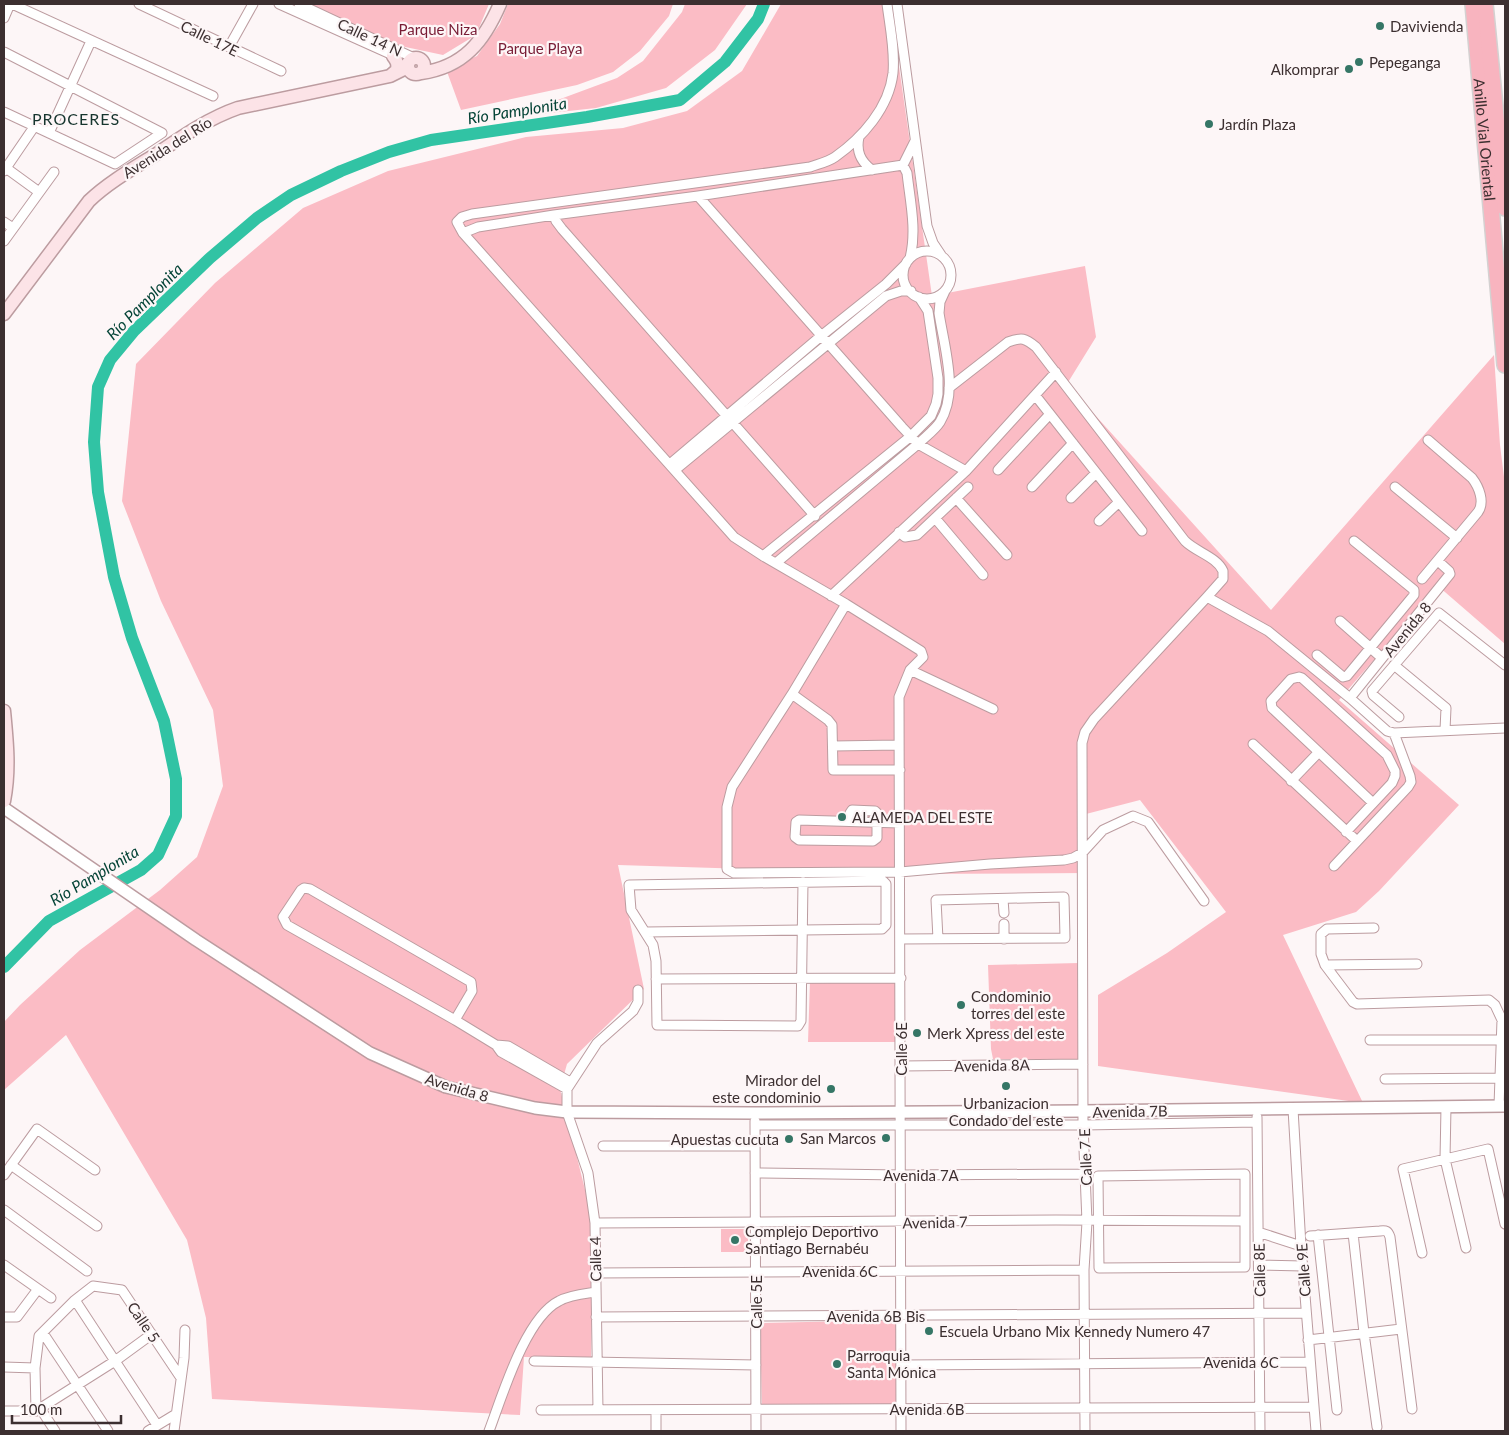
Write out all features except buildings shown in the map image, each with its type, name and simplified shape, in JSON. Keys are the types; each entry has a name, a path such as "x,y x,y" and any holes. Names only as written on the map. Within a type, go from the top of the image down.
{"highway":[{"name":"Anillo Vial Oriental","path":"1473,4 1505,365"},
{"name":"Anillo Vial Oriental","path":"1485,4 1505,208"}],"main road":[{"path":"390,76 415,65 460,59 473,49 487,31 500,4"},
{"path":"390,76 398,68 393,56"},
{"name":"Avenida del Río","path":"4,314 89,202 102,189 177,140 216,117 238,108 390,76"},
{"path":"4,711 8,749 8,771 4,801"}],"street":[{"path":"4,18 11,4 213,96"},
{"name":"Calle 17E","path":"139,4 282,72"},
{"path":"228,47 252,4"},
{"name":"Calle 14 N","path":"279,4 415,65"},
{"name":"Calle 14 N","path":"299,4 415,65"},
{"path":"887,4 893,45 892,74 885,101 859,137 833,158 810,167 472,214 462,217 457,222 463,233 734,537 846,604 792,694 732,787 728,807 727,869 734,873 900,872 1064,860 1082,853 1102,830 1134,816 1148,822 1204,901"},
{"path":"776,563 918,444 939,423 946,411 949,388 948,371 939,314 940,302 950,282 951,270 933,243 926,226 897,4"},
{"path":"49,133 91,41"},
{"path":"4,52 162,133 115,164 4,112"},
{"path":"34,127 5,169 39,192"},
{"path":"859,137 859,155 864,164 872,170"},
{"path":"903,165 915,141"},
{"path":"463,233 478,227 554,215 698,196 903,165"},
{"path":"764,556 911,436 931,416 936,404 938,378 928,311 920,297 911,291 904,278 914,245 914,234 907,173 903,165"},
{"path":"4,241 54,172"},
{"path":"698,196 918,444 966,471"},
{"path":"554,215 562,229 814,516"},
{"path":"4,222 13,228"},
{"path":"673,467 730,419 821,336 886,284 908,261 922,251 941,255"},
{"path":"730,419 828,344 886,296 901,291 911,291"},
{"path":"920,297 933,298 944,291"},
{"path":"949,388 1008,342 1020,338 1028,340 1056,372 1185,541 1193,549 1221,567 1224,575 1223,579 1207,598 1268,631 1387,731 1394,733 1505,728"},
{"path":"948,371 957,375 967,374"},
{"path":"831,596 966,471 1056,372"},
{"path":"1035,395 1142,531"},
{"path":"998,470 1050,414"},
{"path":"1422,579 1481,508 1477,484 1428,440"},
{"path":"1032,487 1073,444"},
{"path":"1071,498 1096,473"},
{"path":"1395,486 1457,538"},
{"path":"899,532 905,537 917,536 968,487"},
{"path":"956,498 1007,555"},
{"path":"1099,522 1119,502"},
{"path":"934,518 984,575"},
{"path":"1317,655 1345,677 1415,592 1354,541"},
{"name":"Avenida 8","path":"1350,698 1450,574 1438,561"},
{"name":"Calle 7 E","path":"1085,1431 1084,1270 1087,1222 1083,1125 1082,751 1085,732 1094,719 1207,598"},
{"name":"Calle 6E","path":"846,604 921,651 923,657 910,670 899,696 901,1431"},
{"path":"1399,717 1372,694 1372,691 1439,613 1505,665"},
{"path":"1340,622 1382,658"},
{"path":"1394,665 1446,708 1444,730"},
{"path":"910,670 993,710"},
{"path":"1346,832 1392,784 1395,776 1387,755 1302,678 1296,677 1291,679 1271,701 1272,708 1373,803"},
{"path":"792,694 828,720 832,725 833,770 900,770"},
{"path":"1334,866 1411,782 1394,733"},
{"path":"1253,744 1357,842"},
{"path":"833,746 899,745"},
{"path":"1291,781 1319,752"},
{"name":"Avenida 8","path":"4,808 196,940 339,1034 379,1057 446,1087 535,1108 566,1112 755,1113"},
{"path":"851,811 876,812 877,822 877,838 873,841 800,840 795,836 797,821 849,821 851,811"},
{"path":"877,822 900,823"},
{"path":"646,932 802,931 882,929 886,925 886,884 883,881 803,882 629,885 631,910 653,945 656,961 656,1025 798,1026 802,1021 802,931 803,882"},
{"path":"455,1020 472,990 470,982 310,889 304,888 301,890 283,917 287,925 496,1045 508,1046 569,1086"},
{"path":"900,939 938,939 1004,939 1065,938 1064,897 936,900 938,939"},
{"path":"1003,899 1004,913"},
{"path":"1004,924 1004,939"},
{"path":"1374,928 1323,931 1321,934 1320,954 1325,965 1352,1002 1357,1004 1489,1000 1496,1005 1502,1020 1499,1078 1502,1106"},
{"path":"1325,965 1417,964"},
{"path":"656,979 901,978"},
{"path":"566,1112 569,1086 597,1043 633,1011 638,1002 638,990"},
{"path":"1370,1040 1502,1040"},
{"name":"Avenida 8A","path":"901,1066 1083,1064"},
{"path":"1384,1079 1499,1078"},
{"name":"Avenida 7B","path":"755,1113 1502,1106"},
{"path":"1446,1107 1445,1159 1466,1248"},
{"name":"Calle 8E","path":"1257,1109 1260,1431"},
{"name":"Calle 9E","path":"1293,1109 1302,1266 1316,1431"},
{"path":"1156,1110 1157,1124"},
{"name":"Calle 4","path":"566,1112 588,1173 595,1223 598,1410"},
{"name":"Calle 5E","path":"755,1113 756,1431"},
{"path":"816,1113 817,1125"},
{"name":"Avenida 7B","path":"755,1125 1083,1125 1257,1122"},
{"path":"4,1175 37,1129 95,1170"},
{"path":"603,1146 755,1146"},
{"path":"1422,1252 1403,1168 1488,1150 1505,1224"},
{"path":"11,1164 97,1226"},
{"name":"Avenida 7A","path":"755,1173 901,1175 1086,1174"},
{"path":"1244,1174 1245,1221 1244,1267 1099,1268 1098,1176 1244,1174"},
{"path":"4,1210 87,1271"},
{"name":"Avenida 7","path":"595,1223 1056,1220 1087,1222 1245,1221"},
{"path":"1337,1410 1329,1338 1314,1236 1385,1230 1389,1232 1390,1236 1412,1409"},
{"path":"1258,1232 1301,1246"},
{"path":"1353,1233 1377,1427"},
{"path":"4,1265 51,1298"},
{"path":"1259,1265 1302,1266"},
{"name":"Avenida 6C","path":"596,1273 1084,1270"},
{"name":"Calle 5","path":"75,1300 93,1286 122,1290 181,1378"},
{"path":"4,1317 17,1317 38,1289"},
{"path":"490,1431 514,1364 537,1320 557,1301 574,1295 596,1292"},
{"path":"55,1431 38,1410 35,1368 39,1336 75,1300 157,1425"},
{"name":"Avenida 6B Bis","path":"596,1317 1306,1313"},
{"path":"1308,1340 1401,1329"},
{"path":"174,1431 184,1358 185,1330"},
{"path":"43,1333 108,1431"},
{"path":"4,1411 38,1410 115,1361 152,1334"},
{"path":"534,1361 756,1365"},
{"name":"Avenida 6C","path":"901,1365 1310,1362"},
{"path":"4,1367 35,1368"},
{"name":"Avenida 6B","path":"541,1410 1314,1407"},
{"path":"656,1410 656,1431"},
{"path":"148,1431 176,1414"}],"green space":[{"name":"Parque Niza","path":"309,4 489,4 476,35 443,55 396,45"},
{"name":"Parque Playa","path":"508,4 673,4 669,16 640,51 613,72 577,85 461,110 446,69 477,56 500,24"},
{"path":"685,4 747,4 715,50 666,88 596,108 532,115 536,108 617,78 643,61 682,12"},
{"path":"781,4 890,4 932,296 1085,266 1096,337 1067,384 1271,610 1494,355 1500,445 1505,485 1505,644 1438,586 1339,700 1459,805 1379,891 1356,912 1283,935 1363,1103 1098,1066 1098,995 1167,953 1226,912 1140,800 1086,814 1087,873 910,874 618,865 644,989 567,1064 560,1089 593,1222 591,1358 524,1357 520,1415 212,1399 206,1318 187,1240 66,1035 4,1090 4,1022 80,950 160,890 197,857 223,786 213,710 161,601 122,501 136,364 215,283 303,208 388,171 526,137 623,128 687,111 742,71"},
{"path":"1079,963 1079,1060 993,1059 988,965"},
{"path":"810,981 896,981 895,1042 808,1042"},
{"name":"Complejo Deportivo Santiago Bernabéu","path":"721,1229 748,1229 748,1252 721,1252"},
{"path":"896,1320 898,1408 762,1407 760,1323"}],"waterway":[{"name":"Río Pamplonita","path":"4,967 49,921 141,870 158,855 176,816 176,779 164,721 132,638 114,577 98,492 94,442 98,387 110,360 134,331 210,258 257,218 291,195 341,171 389,152 431,140 587,117 680,100 725,62 758,19 764,4"}],"place":[{"name":"Davivienda","path":"1380,26"},
{"name":"Pepeganga","path":"1359,62"},
{"name":"Alkomprar","path":"1349,69"},
{"name":"Jardín Plaza","path":"1209,124"},
{"name":"ALAMEDA DEL ESTE","path":"842,817"},
{"name":"Condominio torres del este","path":"961,1005"},
{"name":"Merk Xpress del este","path":"917,1033"},
{"name":"Urbanizacion Condado del este","path":"1006,1086"},
{"name":"Mirador del este condominio","path":"831,1089"},
{"name":"San Marcos","path":"886,1138"},
{"name":"Apuestas cucuta","path":"789,1139"},
{"name":"Complejo Deportivo Santiago Bernabéu","path":"735,1240"},
{"name":"Escuela Urbano Mix Kennedy Numero 47","path":"929,1331"},
{"name":"Parroquia Santa Mónica","path":"837,1364"}],"district":[{"name":"PROCERES","path":"76,118"}]}
